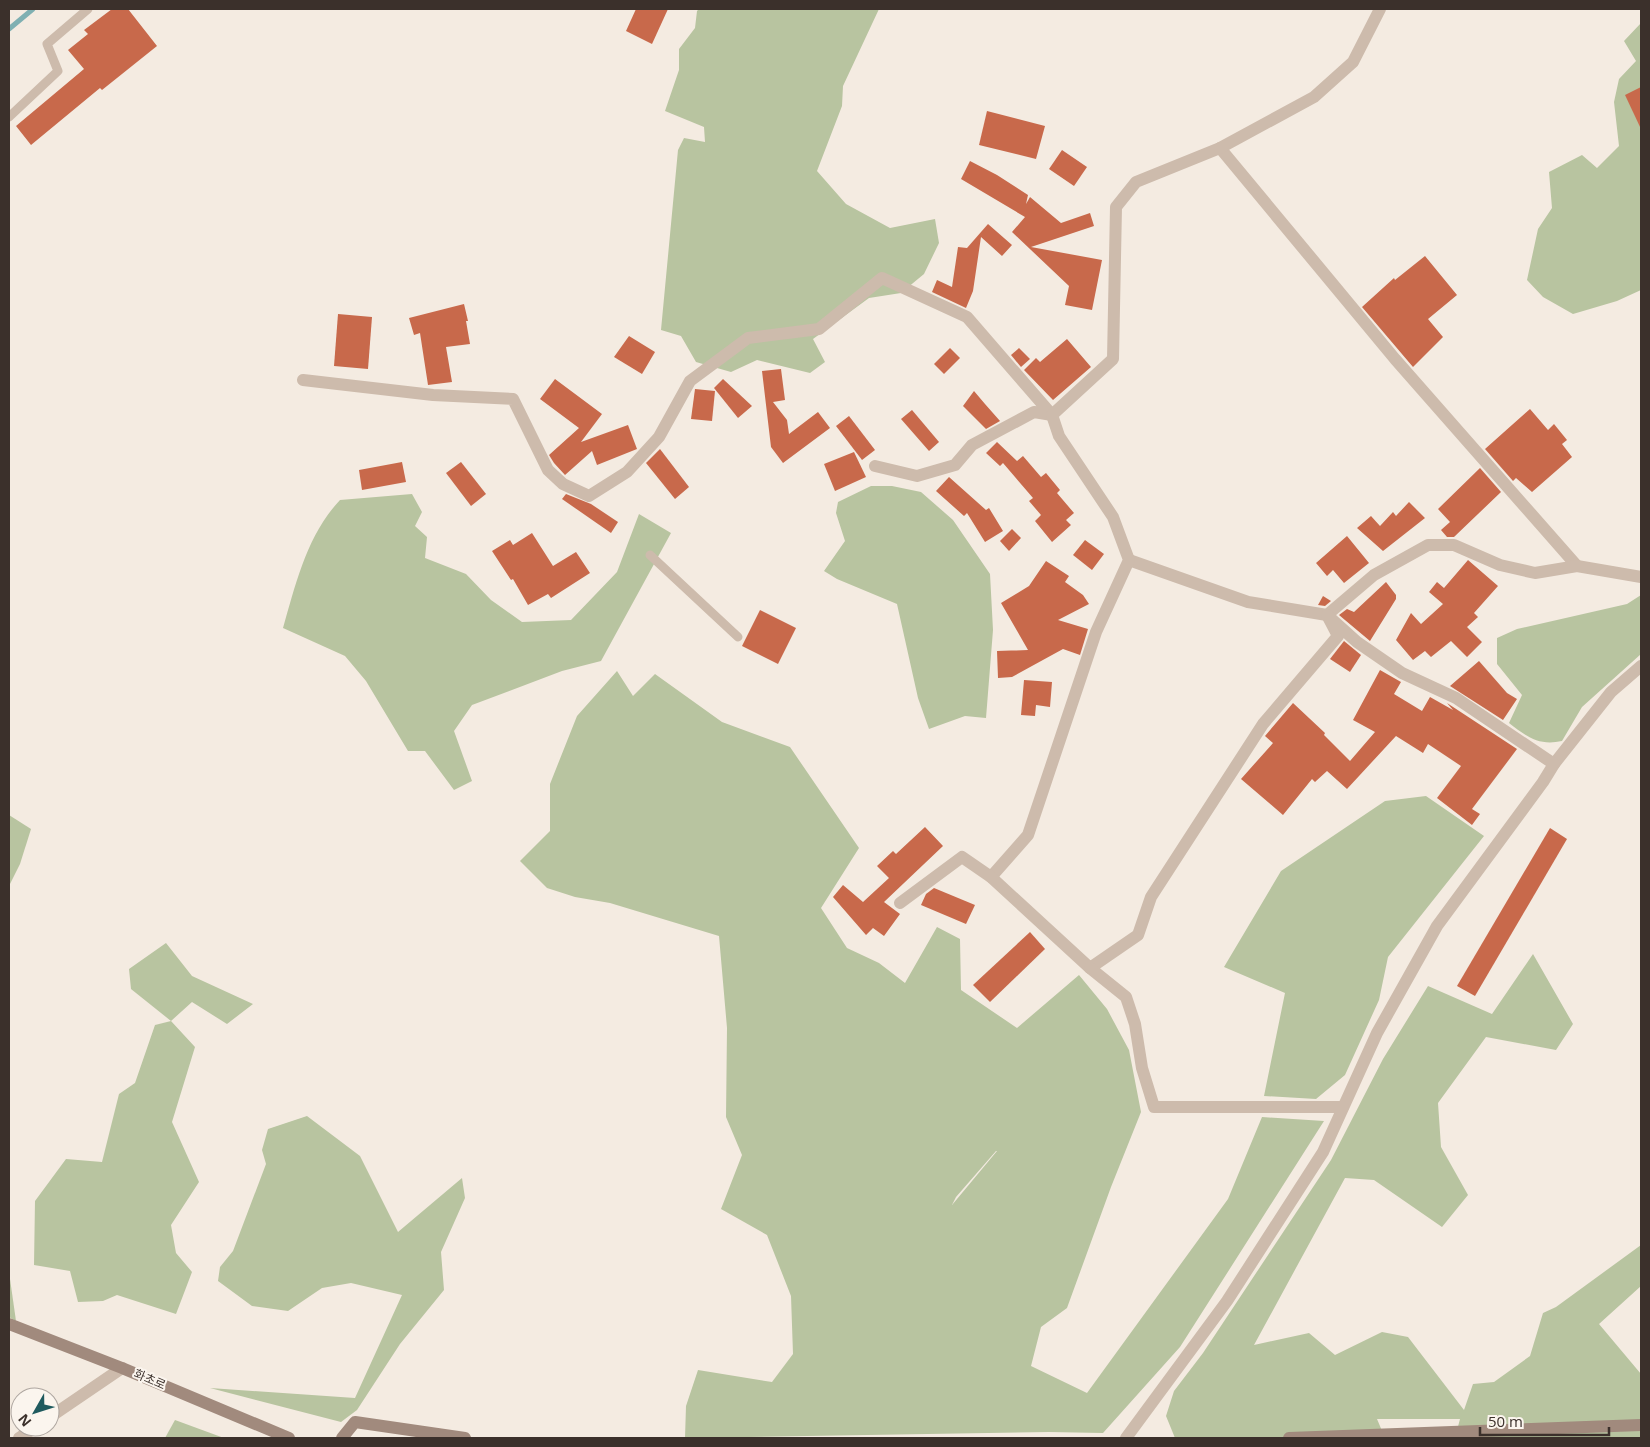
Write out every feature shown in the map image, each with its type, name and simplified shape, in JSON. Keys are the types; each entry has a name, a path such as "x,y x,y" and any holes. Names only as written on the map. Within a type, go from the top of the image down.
{"street":[{"path":"1052,415 1113,359 1116,207 1136,182 1220,148 1314,97 1353,62 1380,9"},
{"path":"1220,148 1395,359 1577,566"},
{"path":"303,380 433,395 513,399 548,470 563,484 589,496 627,472 659,437 690,381 748,338 819,329 882,278 967,317 1052,415 1059,436 1113,517 1129,560 1096,632 1028,835 991,877"},
{"path":"875,466 917,476 955,464 972,445 1034,412 1052,415"},
{"path":"1327,615 1374,575 1428,545 1454,545 1500,565 1535,574 1577,566 1641,577"},
{"path":"1129,560 1248,602 1327,615 1357,642 1402,673 1456,698 1554,764"},
{"path":"1090,968 1138,935 1151,897 1263,724 1338,636 1327,615"},
{"path":"1126,1438 1227,1301 1322,1152 1377,1033 1437,926 1544,782 1554,764 1611,692 1641,666"},
{"path":"900,903 962,857 991,877 1090,968 1126,997 1135,1024 1142,1068 1154,1107 1343,1107"},
{"name":"화초로","path":"9,1324 122,1368 289,1438"},
{"path":"60,1410 122,1368"},
{"path":"342,1438 355,1422 465,1438"},
{"path":"1289,1438 1641,1425"}],"lane":[{"path":"9,117 58,71 47,44 88,9"},
{"path":"650,555 738,637"}],"green space":[{"path":"699,9 879,9 843,86 842,106 817,171 846,204 890,228 935,219 939,243 924,274 901,293 869,298 813,339 825,362 810,373 757,360 731,372 696,362 681,336 661,330 678,150 684,138 705,142 704,127 665,111 679,70 679,49 695,28 697,11"},
{"path":"1641,23 1641,290 1617,301 1573,314 1543,297 1527,280 1538,229 1552,208 1549,172 1582,155 1597,168 1619,146 1614,102 1619,79 1636,61 1624,41"},
{"path":"871,486 892,486 921,492 953,520 990,574 993,630 986,718 965,716 929,729 918,698 897,604 837,579 824,571 845,541 836,513 838,502"},
{"path":"412,494 422,512 415,526 427,537 425,558 466,574 491,600 522,622 571,620 617,572 639,514 671,533 601,661 562,671 472,705 454,731 472,781 454,790 425,751 408,751 366,681 345,656 283,628 298,577 311,544 319,528 340,500"},
{"path":"1641,595 1641,654 1582,707 1562,741 1547,742 1534,739 1509,723 1522,695 1497,664 1497,638 1517,629 1627,604"},
{"path":"617,671 633,696 655,674 722,722 790,747 859,848 821,908 847,948 879,963 905,983 937,927 960,939 961,990 1017,1028 1079,975 1107,1009 1129,1050 1141,1112 1111,1187 1067,1308 1041,1327 1031,1366 1087,1393 1228,1199 1262,1117 1324,1121 1180,1347 1103,1433 1049,1432 685,1438 686,1406 698,1370 772,1382 793,1354 791,1296 767,1235 721,1209 742,1155 726,1117 727,1028 719,936 610,903 575,897 547,888 520,861 550,831 550,784 577,716","holes":["997,1151 952,1205 956,1197"]},
{"path":"1426,796 1484,836 1388,957 1379,1000 1345,1075 1316,1099 1264,1096 1285,993 1224,967 1281,871 1385,801"},
{"path":"9,815 31,829 20,864 9,886"},
{"path":"166,943 192,976 253,1004 227,1024 192,1002 171,1021 131,989 129,969"},
{"path":"1533,954 1573,1024 1556,1050 1486,1037 1438,1103 1441,1147 1468,1195 1442,1227 1374,1180 1345,1178 1254,1345 1309,1333 1335,1355 1382,1332 1408,1337 1464,1410 1473,1384 1494,1382 1530,1356 1543,1313 1556,1307 1641,1245 1641,1286 1599,1324 1641,1374 1641,1438 1455,1438 1460,1419 1377,1419 1385,1438 1175,1438 1166,1416 1174,1391 1203,1353 1331,1160 1383,1059 1428,986 1492,1014"},
{"path":"171,1021 195,1047 172,1122 199,1182 171,1225 176,1253 192,1272 176,1314 117,1295 103,1301 78,1302 70,1271 34,1265 35,1201 66,1159 102,1162 119,1094 135,1083 155,1025"},
{"path":"307,1116 360,1156 398,1232 462,1178 465,1198 441,1252 444,1290 400,1344 357,1410 341,1422 210,1388 355,1398 402,1295 351,1283 322,1288 288,1311 252,1306 218,1281 220,1267 233,1251 266,1164 262,1150 268,1129"},
{"path":"9,1272 16,1321 9,1317"},
{"path":"175,1420 224,1438 165,1438"}],"building":[{"path":"112,9 128,9 157,46 102,90 100,88 31,145 16,126 84,69 68,50 88,34 84,30"},
{"path":"636,9 668,9 652,44 626,31"},
{"path":"1641,87 1641,129 1625,95"},
{"path":"987,111 1045,126 1036,159 979,145"},
{"path":"1062,150 1087,167 1074,186 1049,169"},
{"path":"970,161 997,175 1028,195 1026,204 1030,197 1061,223 1090,213 1094,226 1031,247 1102,260 1092,310 1065,305 1069,286 1012,232 1025,217 961,179"},
{"path":"988,224 1012,245 1002,256 981,237 973,291 966,308 932,292 937,280 952,287 958,247 967,248"},
{"path":"1425,256 1457,295 1428,319 1443,337 1413,367 1362,307 1394,278 1395,280"},
{"path":"464,304 470,344 446,347 452,382 428,385 420,333 414,335 409,318"},
{"path":"338,314 372,317 368,369 334,366"},
{"path":"629,336 655,352 642,374 614,357"},
{"path":"1067,339 1091,367 1053,400 1024,370 1036,358 1040,362"},
{"path":"950,348 960,358 944,374 934,364"},
{"path":"1019,348 1030,359 1021,367 1011,355"},
{"path":"781,369 785,400 773,402 787,420 789,434 818,412 830,428 783,463 771,447 762,371"},
{"path":"555,379 602,414 581,442 628,425 637,449 597,465 592,451 565,475 549,455 579,428 540,399"},
{"path":"723,379 752,406 738,418 714,388"},
{"path":"695,389 715,391 712,421 691,419"},
{"path":"974,391 1000,421 986,429 963,406"},
{"path":"1530,409 1548,430 1554,424 1567,440 1562,444 1572,457 1532,492 1516,478 1513,481 1485,449"},
{"path":"912,410 939,442 929,451 901,419"},
{"path":"849,416 875,450 862,460 836,426"},
{"path":"997,442 1017,461 1023,456 1041,477 1046,473 1060,490 1057,493 1074,513 1066,520 1071,525 1052,542 1035,521 1041,515 1029,501 1033,498 1003,463 1000,466 986,453"},
{"path":"660,449 689,487 675,499 646,463"},
{"path":"854,452 866,477 835,491 824,464"},
{"path":"402,462 406,482 362,490 359,470"},
{"path":"461,462 486,494 471,506 446,473"},
{"path":"1480,468 1501,492 1454,537 1447,537 1441,530 1450,522 1438,509"},
{"path":"949,477 986,510 989,508 1003,531 985,542 967,513 964,516 936,491"},
{"path":"566,494 591,504 618,522 611,533 562,499"},
{"path":"1409,502 1425,518 1383,551 1357,528 1371,516 1380,526 1393,512 1396,516"},
{"path":"1012,529 1021,538 1009,551 1000,541"},
{"path":"532,533 553,566 576,552 590,573 551,598 548,594 528,605 513,579 511,580 492,551 510,540 513,545"},
{"path":"1347,536 1369,563 1344,583 1333,570 1327,576 1316,563"},
{"path":"1085,540 1104,554 1092,570 1073,555"},
{"path":"1468,560 1498,586 1474,613 1478,617 1467,627 1482,642 1467,657 1451,641 1431,657 1425,651 1413,660 1396,640 1411,613 1421,624 1443,604 1429,592 1437,582 1444,588"},
{"path":"1046,561 1069,576 1065,582 1083,595 1089,604 1058,620 1088,629 1080,655 1063,649 1012,677 998,678 997,651 1028,650 1001,603 1029,586"},
{"path":"1386,582 1396,595 1396,599 1370,641 1339,615 1347,609 1354,612"},
{"path":"1323,596 1331,601 1325,606 1318,605"},
{"path":"760,610 796,628 778,664 742,646"},
{"path":"1344,641 1361,655 1350,672 1330,659"},
{"path":"1479,661 1507,693 1517,699 1503,720 1450,686"},
{"path":"1380,670 1401,682 1394,694 1422,711 1430,697 1453,710 1447,703 1517,749 1472,809 1480,814 1472,825 1437,798 1461,766 1428,744 1423,753 1396,736 1347,789 1327,771 1315,782 1312,779 1283,815 1241,779 1273,743 1265,736 1293,703 1325,733 1324,735 1350,761 1375,732 1353,720"},
{"path":"1024,680 1052,682 1050,707 1036,705 1035,716 1021,715"},
{"path":"925,827 943,846 884,902 900,914 884,936 873,928 866,935 833,897 843,885 863,902 889,878 877,866 893,851 896,854"},
{"path":"1550,828 1567,839 1475,996 1457,986"},
{"path":"934,888 975,905 966,924 921,905 926,894"},
{"path":"1030,932 1045,949 990,1002 973,985"}],"waterway":[{"path":"9,29 33,9"}]}
